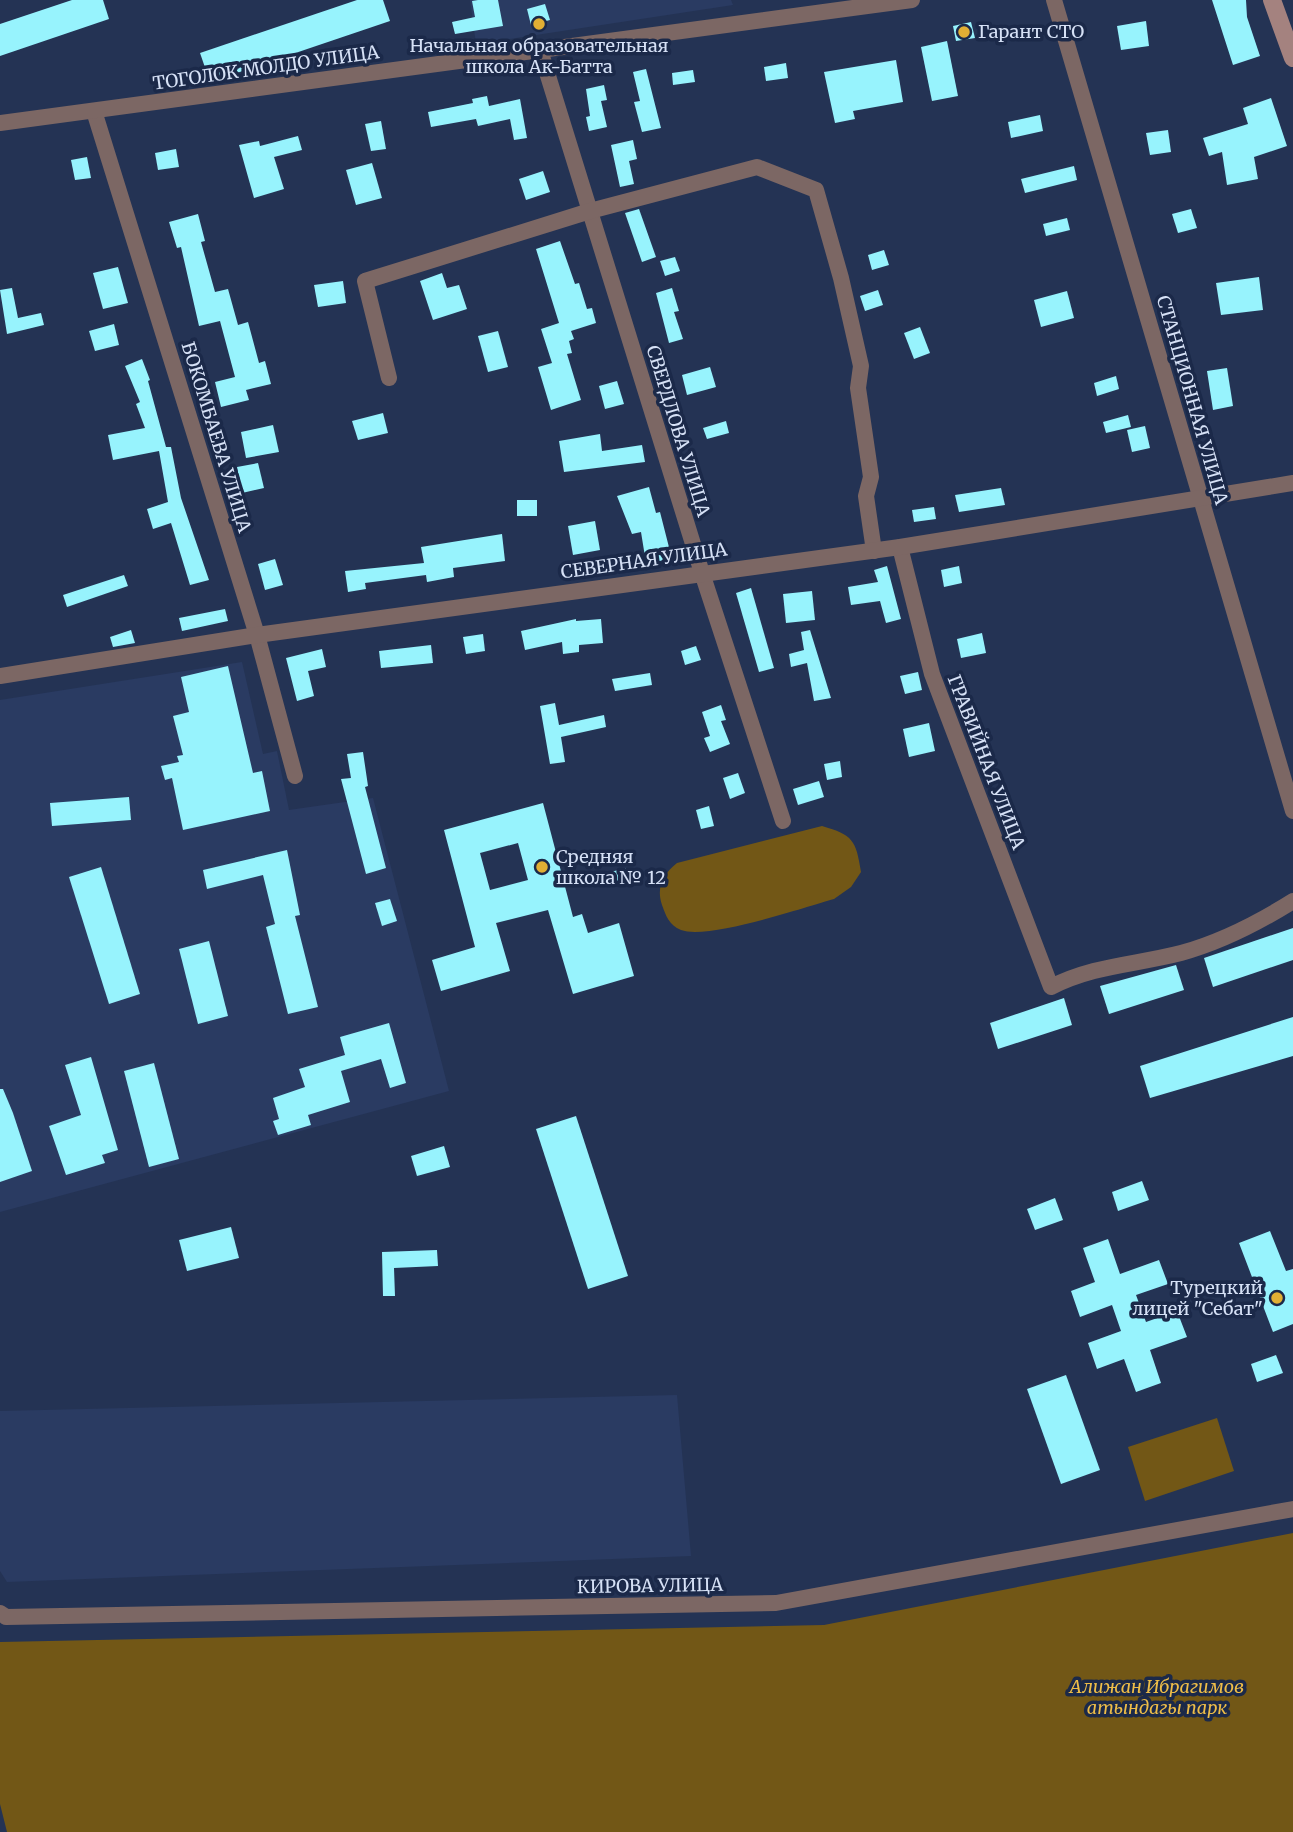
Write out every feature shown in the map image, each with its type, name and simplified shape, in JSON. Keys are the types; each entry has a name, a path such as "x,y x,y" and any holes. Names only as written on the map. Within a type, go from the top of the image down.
{"main road":[{"path":"1272,0 1293,58"}],"street":[{"name":"ТОГОЛОК МОЛДО УЛИЦА","path":"0,123 912,0"},
{"name":"СТАНЦИОННАЯ УЛИЦА","path":"1055,0 1293,811"},
{"name":"СВЕРДЛОВА УЛИЦА","path":"540,50 702,572 783,821"},
{"name":"БОКОМБАЕВА УЛИЦА","path":"94,111 257,635 295,776"},
{"path":"389,378 365,281 590,211 757,167 816,190 841,278 861,366 858,388 871,477 866,496 874,551"},
{"name":"СЕВЕРНАЯ УЛИЦА","path":"0,676 257,635 702,572 874,551 1293,483"},
{"name":"ГРАВИЙНАЯ УЛИЦА","path":"900,547 932,674 1051,987 1082,971 1182,953 1253,926 1293,901"},
{"name":"КИРОВА УЛИЦА","path":"0,1614 6,1617 776,1603 1293,1509"}],"shaded area":[{"name":"Начальная образовательная школа Ак-Батта","path":"470,0 731,0 733,5 476,44"},
{"path":"242,662 263,754 277,751 289,810 373,798 449,1091 0,1212 0,700"},
{"path":"677,1395 691,1556 7,1582 0,1571 0,1411"}],"green space":[{"path":"822,826 840,832 851,840 861,872 851,887 834,899 756,922 712,931 681,930 668,920 660,898 660,887 665,876 677,863"},
{"path":"1217,1418 1234,1471 1145,1501 1128,1447"},
{"name":"Алижан Ибрагимов атындагы парк","path":"1293,1533 1293,1832 7,1832 0,1804 0,1642 824,1625"}],"building":[{"path":"72,0 103,0 109,19 0,56 0,24"},
{"path":"357,0 383,0 390,21 210,82 200,53"},
{"path":"498,0 503,26 455,34 452,22 475,17 472,1"},
{"path":"1212,0 1246,0 1247,17 1260,56 1233,65"},
{"path":"545,4 550,20 531,25 527,9"},
{"path":"1146,21 1149,46 1121,50 1117,26"},
{"name":"Гарант СТО","path":"971,22 975,38 956,41 953,26"},
{"path":"947,41 958,96 932,101 921,47"},
{"path":"896,60 903,102 853,111 855,119 835,123 824,72"},
{"path":"786,63 788,78 766,81 764,67"},
{"path":"646,69 661,128 642,132 634,102 640,101 633,72"},
{"path":"693,70 695,82 673,85 672,73"},
{"path":"604,85 607,100 601,101 607,127 589,131 586,89"},
{"path":"487,96 489,106 520,99 527,138 514,140 510,119 478,126 476,119 431,127 428,112 473,103 472,99"},
{"path":"1271,98 1287,146 1254,157 1258,179 1227,185 1222,152 1209,156 1203,138 1248,124 1243,108"},
{"path":"1040,115 1043,131 1011,138 1008,122"},
{"path":"381,121 386,149 371,151 365,124"},
{"path":"1168,130 1171,152 1150,155 1146,133"},
{"path":"298,136 302,150 274,157 284,189 254,198 239,145 259,141 260,146"},
{"path":"633,140 637,159 629,161 634,184 620,187 611,145"},
{"path":"176,149 179,167 158,170 155,153"},
{"path":"87,157 91,178 75,180 71,160"},
{"path":"372,163 382,198 356,205 346,170"},
{"path":"1074,166 1077,180 1025,193 1021,179"},
{"path":"543,171 550,192 526,200 519,179"},
{"path":"639,209 656,257 642,262 625,213"},
{"path":"1191,209 1197,228 1178,233 1172,214"},
{"path":"198,214 205,241 201,242 215,292 228,289 238,325 248,322 259,363 265,361 271,384 246,390 249,400 221,407 215,382 235,377 220,321 199,326 181,247 177,248 169,222"},
{"path":"1067,218 1070,230 1046,236 1043,224"},
{"path":"560,241 575,284 579,283 587,309 592,308 596,323 571,331 574,339 569,341 572,353 567,354 581,400 551,410 538,367 552,363 541,329 559,323 536,249"},
{"path":"884,250 889,265 872,270 868,255"},
{"path":"675,257 680,271 665,276 660,261"},
{"path":"118,267 128,303 103,309 93,273"},
{"path":"442,273 447,288 459,285 467,309 433,320 420,281"},
{"path":"1259,277 1263,310 1221,315 1216,283"},
{"path":"343,281 346,303 318,307 314,285"},
{"path":"12,288 18,318 41,313 44,325 7,334 0,290"},
{"path":"672,288 679,311 674,312 683,339 669,343 656,293"},
{"path":"878,290 883,305 865,311 860,296"},
{"path":"1067,291 1074,318 1041,327 1034,300"},
{"path":"114,324 119,345 95,351 89,331"},
{"path":"920,327 930,353 914,359 904,333"},
{"path":"498,331 508,367 488,372 478,336"},
{"path":"142,359 150,380 148,381 166,447 171,447 181,498 209,580 190,585 171,523 153,529 147,509 168,502 159,451 113,460 108,435 145,428 136,404 140,402 125,366"},
{"path":"710,367 716,387 687,395 682,375"},
{"path":"1227,368 1233,406 1213,410 1207,371"},
{"path":"1116,376 1119,389 1097,396 1094,383"},
{"path":"617,381 624,404 605,409 599,386"},
{"path":"383,413 388,433 358,440 352,421"},
{"path":"1128,415 1131,427 1106,433 1103,422"},
{"path":"726,421 729,433 707,439 703,428"},
{"path":"273,425 279,452 246,458 241,432"},
{"path":"1145,426 1150,448 1132,452 1127,430"},
{"path":"600,434 602,451 642,445 645,462 564,472 559,441"},
{"path":"258,463 264,488 242,493 237,467"},
{"path":"649,487 656,513 660,512 672,559 646,563 641,532 632,534 617,496"},
{"path":"1001,488 1005,505 959,512 955,495"},
{"path":"517,500 537,500 537,516 517,516"},
{"path":"934,507 936,519 914,522 912,510"},
{"path":"595,521 600,550 573,555 568,526"},
{"path":"502,534 505,561 453,568 454,577 427,582 426,575 365,583 366,589 348,592 345,571 424,563 421,547"},
{"path":"275,559 283,585 265,590 258,564"},
{"path":"887,566 901,619 886,623 880,601 851,605 848,587 878,582 874,570"},
{"path":"959,566 962,583 944,587 941,570"},
{"path":"124,575 128,586 67,607 63,595"},
{"path":"751,588 774,668 759,672 736,593"},
{"path":"812,591 815,620 786,623 783,594"},
{"path":"225,609 228,621 182,631 179,618"},
{"path":"576,619 601,619 603,643 579,645 579,652 563,654 562,642 525,650 521,631"},
{"path":"131,630 135,643 113,647 110,637"},
{"path":"810,630 831,698 814,701 807,663 791,667 789,654 804,650 801,632"},
{"path":"982,633 986,653 961,658 957,639"},
{"path":"483,634 485,651 466,654 463,637"},
{"path":"431,645 433,663 381,668 379,651"},
{"path":"696,646 701,660 685,665 681,651"},
{"path":"322,649 326,667 308,671 314,696 297,701 286,658"},
{"path":"228,666 253,773 262,771 270,811 183,830 172,778 165,780 161,766 179,762 177,756 183,755 173,716 189,712 181,677"},
{"path":"918,672 922,690 905,694 900,676"},
{"path":"650,673 652,685 615,691 612,679"},
{"path":"555,703 559,725 604,715 606,727 561,737 565,762 550,764 540,706"},
{"path":"721,705 726,720 721,721 730,744 710,752 704,738 710,736 702,712"},
{"path":"929,723 935,751 909,757 903,729"},
{"path":"363,752 368,786 365,787 386,868 366,874 341,779 351,778 347,754"},
{"path":"840,761 842,777 827,780 824,764"},
{"path":"738,773 745,793 730,799 723,778"},
{"path":"819,781 824,797 798,805 793,789"},
{"path":"129,797 131,820 52,826 50,803"},
{"path":"543,803 573,917 582,914 588,933 619,923 634,976 573,994 548,910 496,923 510,971 441,991 432,960 475,947 444,830","holes":["518,843 528,880 490,890 480,853"]},
{"path":"709,806 714,826 701,829 696,810"},
{"path":"287,850 300,915 295,916 318,1007 288,1014 266,927 275,924 263,875 207,889 203,870"},
{"path":"101,867 140,994 109,1004 69,877"},
{"path":"627,868 631,880 609,885 606,873"},
{"path":"390,899 397,921 382,926 375,903"},
{"path":"1293,928 1293,960 1213,987 1204,958"},
{"path":"209,941 228,1016 198,1024 179,949"},
{"path":"1176,965 1184,990 1109,1014 1100,986"},
{"path":"1064,998 1072,1025 998,1049 990,1023"},
{"path":"1293,1017 1293,1056 1150,1098 1140,1066"},
{"path":"389,1023 406,1083 390,1088 381,1059 341,1071 350,1102 308,1115 311,1125 278,1135 273,1121 279,1119 273,1098 305,1087 299,1069 345,1055 340,1037"},
{"path":"91,1057 118,1150 102,1155 105,1163 66,1175 49,1126 81,1115 65,1065"},
{"path":"154,1063 179,1159 149,1167 124,1071"},
{"path":"0,1089 3,1089 13,1113 32,1171 0,1182"},
{"path":"576,1116 628,1276 588,1289 536,1129"},
{"path":"444,1146 450,1167 417,1176 411,1156"},
{"path":"1142,1181 1149,1200 1118,1211 1112,1192"},
{"path":"1055,1198 1063,1220 1035,1230 1027,1209"},
{"path":"231,1227 239,1258 187,1271 179,1240"},
{"name":"Турецкий лицей \"Себат\"","path":"1270,1231 1286,1271 1293,1269 1293,1324 1273,1332 1239,1243"},
{"path":"1108,1239 1120,1274 1159,1260 1168,1284 1136,1295 1146,1322 1177,1311 1187,1337 1150,1350 1161,1383 1136,1392 1124,1359 1097,1369 1088,1343 1121,1331 1112,1305 1080,1317 1071,1291 1095,1282 1083,1248"},
{"path":"437,1250 438,1266 394,1268 395,1296 383,1296 382,1252"},
{"path":"1276,1355 1283,1373 1257,1382 1251,1364"},
{"path":"1066,1375 1100,1470 1061,1484 1027,1389"}],"place":[{"name":"Начальная образовательная школа Ак-Батта","path":"539,24"},
{"name":"Гарант СТО","path":"964,32"},
{"name":"Средняя школа № 12","path":"542,867"},
{"name":"Турецкий лицей \"Себат\"","path":"1277,1298"}]}
